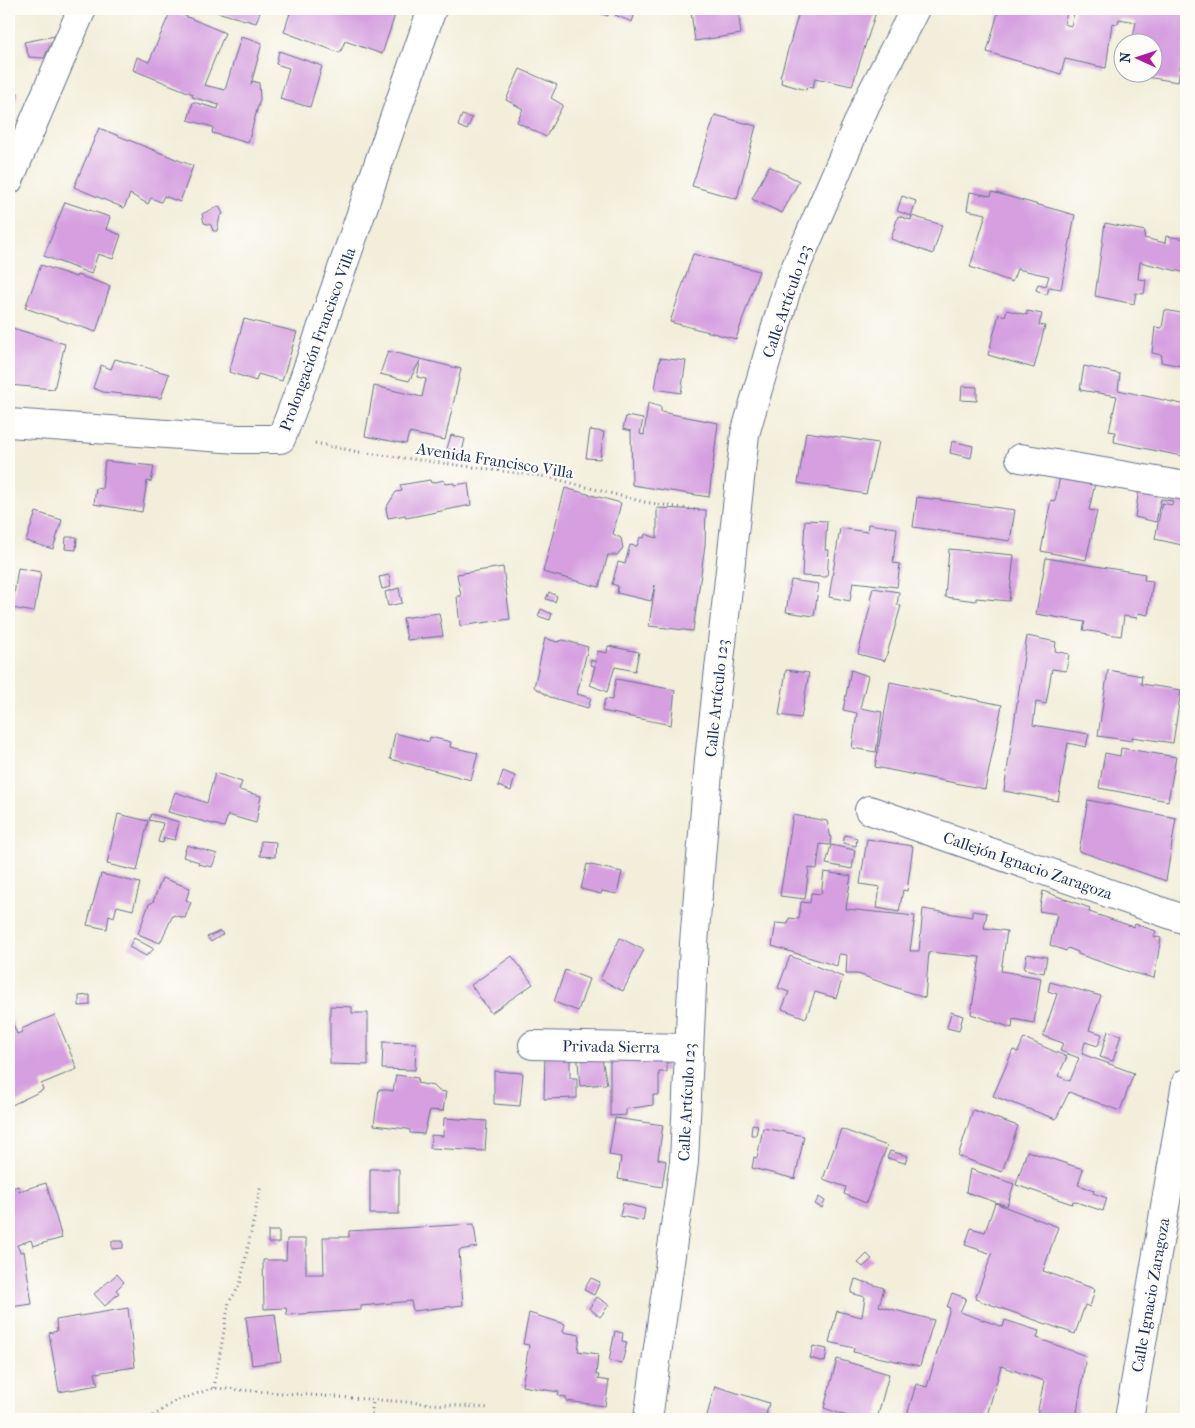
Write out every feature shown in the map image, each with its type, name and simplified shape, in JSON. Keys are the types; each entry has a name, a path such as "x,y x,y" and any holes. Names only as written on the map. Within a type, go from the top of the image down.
{"street":[{"path":"9,180 82,9"},
{"name":"Prolongación Francisco Villa","path":"9,423 238,439 281,439 302,384 432,9"},
{"name":"Calle Artículo 123","path":"648,1419 684,1162 694,943 709,760 734,517 745,434 788,285 862,112 915,9"},
{"path":"1020,458 1186,486"},
{"name":"Callejón Ignacio Zaragoza","path":"869,810 1186,920"},
{"name":"Privada Sierra","path":"533,1045 689,1048"},
{"name":"Calle Ignacio Zaragoza","path":"1129,1419 1186,1083"}],"path":[{"name":"Avenida Francisco Villa","path":"281,439 548,477 644,502 734,517"},
{"path":"214,1388 228,1302 240,1285 261,1186"},
{"path":"149,1419 175,1401 214,1388 489,1408"},
{"path":"371,1419 372,1400"}],"building":[{"path":"206,9 261,9 256,23"},
{"path":"289,9 388,9 396,12 382,54 345,41 340,53 284,32 290,13 287,12"},
{"path":"587,9 611,9 608,16"},
{"path":"617,9 635,13 632,22 615,15"},
{"path":"695,9 738,9 741,34 695,41 691,12 696,11"},
{"path":"800,9 877,9 852,86 815,78 813,88 807,87 806,90 781,83 782,78 780,77"},
{"path":"999,9 1068,9 1064,24 1071,26 1075,9 1174,9 1173,11 1186,13 1186,43 1184,43 1178,82 1162,79 1162,32 1134,32 1136,22 1119,19 1118,24 1112,23 1106,68 1065,59 1061,74 987,52"},
{"path":"171,10 225,33 204,85 225,90 241,37 262,43 251,84 253,81 259,83 260,99 248,143 212,133 213,127 188,120 193,102 218,109 219,105 192,97 193,94 133,70 137,57 149,62"},
{"path":"55,36 44,58 29,57 24,42"},
{"path":"279,51 322,66 310,107 280,99 289,68 276,64"},
{"path":"520,69 557,85 551,98 563,105 546,137 517,122 523,109 506,100"},
{"path":"9,91 18,93 9,126"},
{"path":"462,115 472,118 467,130 458,126"},
{"path":"715,115 756,126 737,199 692,186"},
{"path":"99,128 193,166 180,202 164,196 161,202 151,198 148,204 130,194 124,208 74,187"},
{"path":"769,166 799,181 782,213 752,199"},
{"path":"970,192 991,196 992,192 1075,215 1061,289 1049,287 1047,295 1036,290 1038,284 1046,286 1049,276 1017,269 1012,282 970,267 986,214 967,210"},
{"path":"902,196 916,201 911,216 897,211"},
{"path":"65,202 110,217 106,229 121,235 113,259 98,254 91,274 44,256"},
{"path":"219,206 223,214 220,216 217,231 213,231 211,225 204,223 202,214"},
{"path":"898,216 911,220 912,216 942,225 933,254 891,239"},
{"path":"1105,223 1145,231 1144,238 1165,243 1166,236 1186,239 1186,273 1140,262 1138,279 1146,280 1144,294 1136,293 1134,304 1095,296"},
{"path":"693,254 759,271 736,339 670,322"},
{"path":"41,265 110,286 96,332 25,308"},
{"path":"1007,310 1027,315 1027,311 1042,314 1039,325 1045,326 1034,368 988,355 999,314 1005,316"},
{"path":"1165,310 1186,314 1186,367 1161,362 1162,355 1152,353 1155,327 1162,328"},
{"path":"244,319 297,332 282,381 258,374 256,381 229,372"},
{"path":"9,327 65,344 54,389 9,385"},
{"path":"388,351 421,359 409,381 380,374"},
{"path":"660,358 686,361 681,393 655,389"},
{"path":"115,359 169,374 161,398 103,392 93,388 101,365 111,369"},
{"path":"421,359 461,369 445,440 409,433 406,444 365,436 374,386 422,397 426,379 417,377"},
{"path":"1084,366 1120,374 1118,390 1186,405 1186,457 1114,442 1115,432 1109,431 1117,396 1080,390"},
{"path":"962,386 977,387 977,401 961,400"},
{"path":"648,403 661,407 661,412 718,423 709,497 632,485 631,431 623,429 626,416 643,419 640,434 644,435"},
{"path":"590,430 604,432 600,459 586,458"},
{"path":"806,432 878,443 866,494 798,483"},
{"path":"451,435 465,439 462,452 447,449"},
{"path":"952,441 973,446 971,458 950,453"},
{"path":"105,461 154,466 151,482 147,481 142,512 94,504 96,488 102,489"},
{"path":"1061,472 1096,479 1089,510 1097,511 1086,560 1041,551 1051,500 1055,501"},
{"path":"430,480 431,483 444,480 445,484 454,483 454,485 468,483 471,505 406,518 405,515 388,518 386,508 396,492 402,491 400,485"},
{"path":"1140,480 1186,489 1186,546 1155,539 1162,503 1172,505 1173,501 1161,499 1156,522 1135,517"},
{"path":"565,488 621,503 613,534 621,538 623,548 617,555 608,555 599,587 543,572"},
{"path":"917,497 1015,510 1010,541 913,527"},
{"path":"657,508 706,510 705,545 693,631 649,626 655,585 651,601 617,593 618,586 612,584 618,562 625,564 630,545 637,546 640,537 644,538 645,534 657,538"},
{"path":"36,512 62,520 53,549 26,541"},
{"path":"805,520 827,521 825,550 829,550 827,577 802,576"},
{"path":"868,524 897,528 893,563 900,564 897,587 853,582 850,601 829,597 840,528 867,532"},
{"path":"66,537 77,537 76,550 65,549"},
{"path":"949,549 1014,555 1009,601 976,598 976,601 945,597"},
{"path":"1046,558 1145,574 1144,580 1153,581 1148,615 1138,613 1137,618 1124,616 1121,636 1083,630 1085,622 1036,614"},
{"path":"503,567 510,619 460,626 457,596 461,596 457,574"},
{"path":"18,568 41,572 34,612 12,608"},
{"path":"389,575 391,587 382,589 379,577"},
{"path":"791,580 819,584 814,616 786,612"},
{"path":"399,588 402,603 388,606 385,592"},
{"path":"873,588 899,592 897,605 901,606 885,661 858,654 872,600 870,599"},
{"path":"549,592 557,596 555,602 546,599"},
{"path":"541,609 552,614 550,620 538,616"},
{"path":"439,613 443,636 407,640 403,618"},
{"path":"1027,636 1056,642 1055,651 1069,654 1066,671 1052,669 1046,704 1036,702 1033,725 1089,734 1086,747 1068,743 1058,801 1004,791"},
{"path":"545,638 557,642 563,640 588,647 577,694 591,698 588,708 550,697 534,687"},
{"path":"608,646 639,652 635,671 615,667 607,692 590,685 595,666 590,665 591,660 596,662 597,651 607,653"},
{"path":"786,670 809,673 801,718 779,715"},
{"path":"851,670 868,676 860,708 882,712 876,752 852,748 857,713 843,710"},
{"path":"1108,670 1142,676 1141,684 1181,690 1173,743 1132,737 1132,741 1098,736"},
{"path":"616,679 675,690 671,725 602,711 605,699 612,700"},
{"path":"890,682 1002,705 985,789 875,767"},
{"path":"395,733 429,742 430,737 451,742 450,747 478,753 471,780 390,759"},
{"path":"1121,748 1176,757 1168,801 1099,788 1105,753 1120,756"},
{"path":"503,771 515,776 511,791 498,786"},
{"path":"215,773 242,782 239,790 261,796 256,823 228,815 224,827 168,812 175,792 207,803"},
{"path":"1088,800 1176,818 1166,881 1079,851"},
{"path":"118,814 148,821 137,871 107,864"},
{"path":"151,814 179,822 175,840 164,838 163,843 158,842 163,823 149,820"},
{"path":"793,815 827,821 831,838 830,845 820,844 817,869 809,868 805,899 780,896"},
{"path":"845,835 857,838 856,846 843,843"},
{"path":"867,839 913,846 907,891 903,890 899,912 877,908 880,887 860,884"},
{"path":"261,841 276,842 275,857 260,856"},
{"path":"187,845 217,854 212,867 198,864 199,862 183,857"},
{"path":"831,845 855,850 852,869 826,864"},
{"path":"587,864 622,872 617,894 602,891 601,894 581,889"},
{"path":"824,872 851,876 846,909 915,916 910,951 919,951 923,909 972,917 972,911 987,913 984,928 1007,931 1001,971 1041,978 1034,1023 1013,1019 1012,1028 971,1014 980,957 929,952 925,998 858,974 846,974 847,955 839,954 837,966 772,946 776,923 788,924 789,918 799,919 801,902 810,903 811,893 821,894"},
{"path":"101,874 140,883 133,910 117,906 114,917 109,915 107,929 87,925"},
{"path":"162,878 190,888 186,900 191,902 185,918 173,915 160,943 138,934 149,904 153,902"},
{"path":"1043,891 1090,908 1089,912 1134,927 1135,924 1156,931 1154,937 1161,938 1154,978 1130,972 1078,954 1078,952 1068,948 1066,951 1050,945 1057,914 1039,911"},
{"path":"220,931 223,934 211,942 207,937"},
{"path":"134,938 154,949 146,956 129,947"},
{"path":"620,938 644,950 623,991 600,979"},
{"path":"1027,954 1047,957 1044,973 1024,969"},
{"path":"512,956 533,984 491,1013 471,985"},
{"path":"790,956 843,977 836,998 815,992 806,1018 782,1009 789,992 778,988"},
{"path":"565,970 589,979 578,1011 554,1002"},
{"path":"1050,982 1101,996 1089,1030 1102,1034 1098,1046 1085,1042 1082,1054 1134,1073 1120,1111 1069,1092 1056,1119 993,1096 1013,1050 1018,1052 1024,1038 1067,1057 1058,1076 1070,1081 1079,1058 1060,1051 1063,1043 1043,1036 1057,994 1048,991"},
{"path":"90,995 90,1005 79,1006 79,996"},
{"path":"330,1006 352,1007 352,1013 368,1013 368,1065 330,1064"},
{"path":"951,1012 963,1016 959,1031 947,1028"},
{"path":"9,1013 17,1034 22,1032 21,1029 55,1015 77,1069 41,1084 43,1090 12,1105 9,1103"},
{"path":"1108,1031 1121,1035 1113,1061 1100,1057"},
{"path":"383,1042 416,1043 415,1070 382,1069"},
{"path":"610,1048 667,1055 667,1072 659,1072 659,1095 653,1095 653,1105 626,1109 626,1115 610,1116"},
{"path":"600,1049 607,1084 580,1086 577,1050"},
{"path":"570,1050 570,1078 577,1078 577,1098 544,1099 545,1051"},
{"path":"494,1071 523,1073 520,1106 494,1104"},
{"path":"396,1075 418,1078 417,1083 434,1086 439,1091 446,1092 443,1111 430,1110 424,1134 410,1133 410,1130 407,1129 374,1125 379,1089 393,1091"},
{"path":"973,1110 1018,1126 1002,1172 958,1156"},
{"path":"444,1118 487,1121 485,1151 430,1148 431,1135 443,1136"},
{"path":"615,1118 663,1125 658,1159 666,1161 662,1187 618,1179 621,1157 609,1155"},
{"path":"752,1124 758,1125 756,1135 751,1135"},
{"path":"763,1128 804,1136 795,1179 752,1168 754,1157 757,1158"},
{"path":"841,1129 887,1146 866,1203 844,1194 846,1187 823,1179"},
{"path":"890,1151 908,1156 905,1163 887,1158"},
{"path":"1027,1151 1083,1169 1078,1185 1094,1190 1093,1193 1107,1198 1103,1211 1073,1201 1072,1204 1016,1185"},
{"path":"370,1169 399,1169 399,1214 370,1214"},
{"path":"970,1169 1014,1184 1007,1206 966,1192"},
{"path":"46,1183 62,1238 33,1246 31,1240 17,1245 20,1252 24,1251 32,1304 10,1307 9,1189 18,1186 19,1191"},
{"path":"819,1197 825,1201 822,1208 815,1204"},
{"path":"623,1203 645,1209 643,1221 620,1216"},
{"path":"995,1203 1058,1227 1043,1271 1095,1289 1090,1307 1085,1305 1075,1334 975,1299 992,1254 965,1245 971,1228 985,1232"},
{"path":"474,1224 477,1247 459,1250 463,1305 413,1311 411,1301 361,1306 361,1310 287,1315 286,1308 264,1309 263,1260 286,1260 287,1239 306,1239 306,1274 324,1274 323,1237 349,1237 349,1231"},
{"path":"268,1231 279,1231 279,1243 268,1243"},
{"path":"112,1241 123,1241 123,1248 112,1249"},
{"path":"867,1254 872,1259 863,1267 858,1263"},
{"path":"117,1274 124,1282 116,1290 119,1293 105,1306 94,1294"},
{"path":"591,1278 600,1282 594,1295 584,1290"},
{"path":"855,1279 884,1288 879,1306 934,1320 920,1366 853,1352 854,1348 829,1342 837,1311 862,1317 865,1297 851,1293"},
{"path":"952,1293 966,1298 960,1312 1003,1327 1005,1320 1039,1331 1037,1338 1086,1356 1076,1419 1036,1419 1044,1381 1001,1366 986,1419 906,1419 916,1384 927,1387 950,1308 947,1307"},
{"path":"597,1297 609,1305 600,1317 589,1308"},
{"path":"128,1308 135,1367 95,1373 98,1385 59,1392 49,1333 57,1331 56,1320"},
{"path":"529,1313 565,1324 563,1332 580,1335 578,1351 598,1354 596,1375 599,1375 598,1379 609,1381 605,1406 566,1401 566,1397 558,1396 559,1392 522,1386 529,1345 523,1344"},
{"path":"275,1314 281,1361 252,1365 246,1317"},
{"path":"615,1331 623,1333 622,1341 627,1342 622,1363 609,1361"},
{"path":"813,1346 827,1349 825,1362 810,1358"},
{"path":"837,1359 889,1374 877,1419 856,1419 824,1408"},
{"path":"715,1386 769,1403 765,1419 706,1419"},
{"path":"315,1417 315,1419 284,1419 284,1418"}]}
